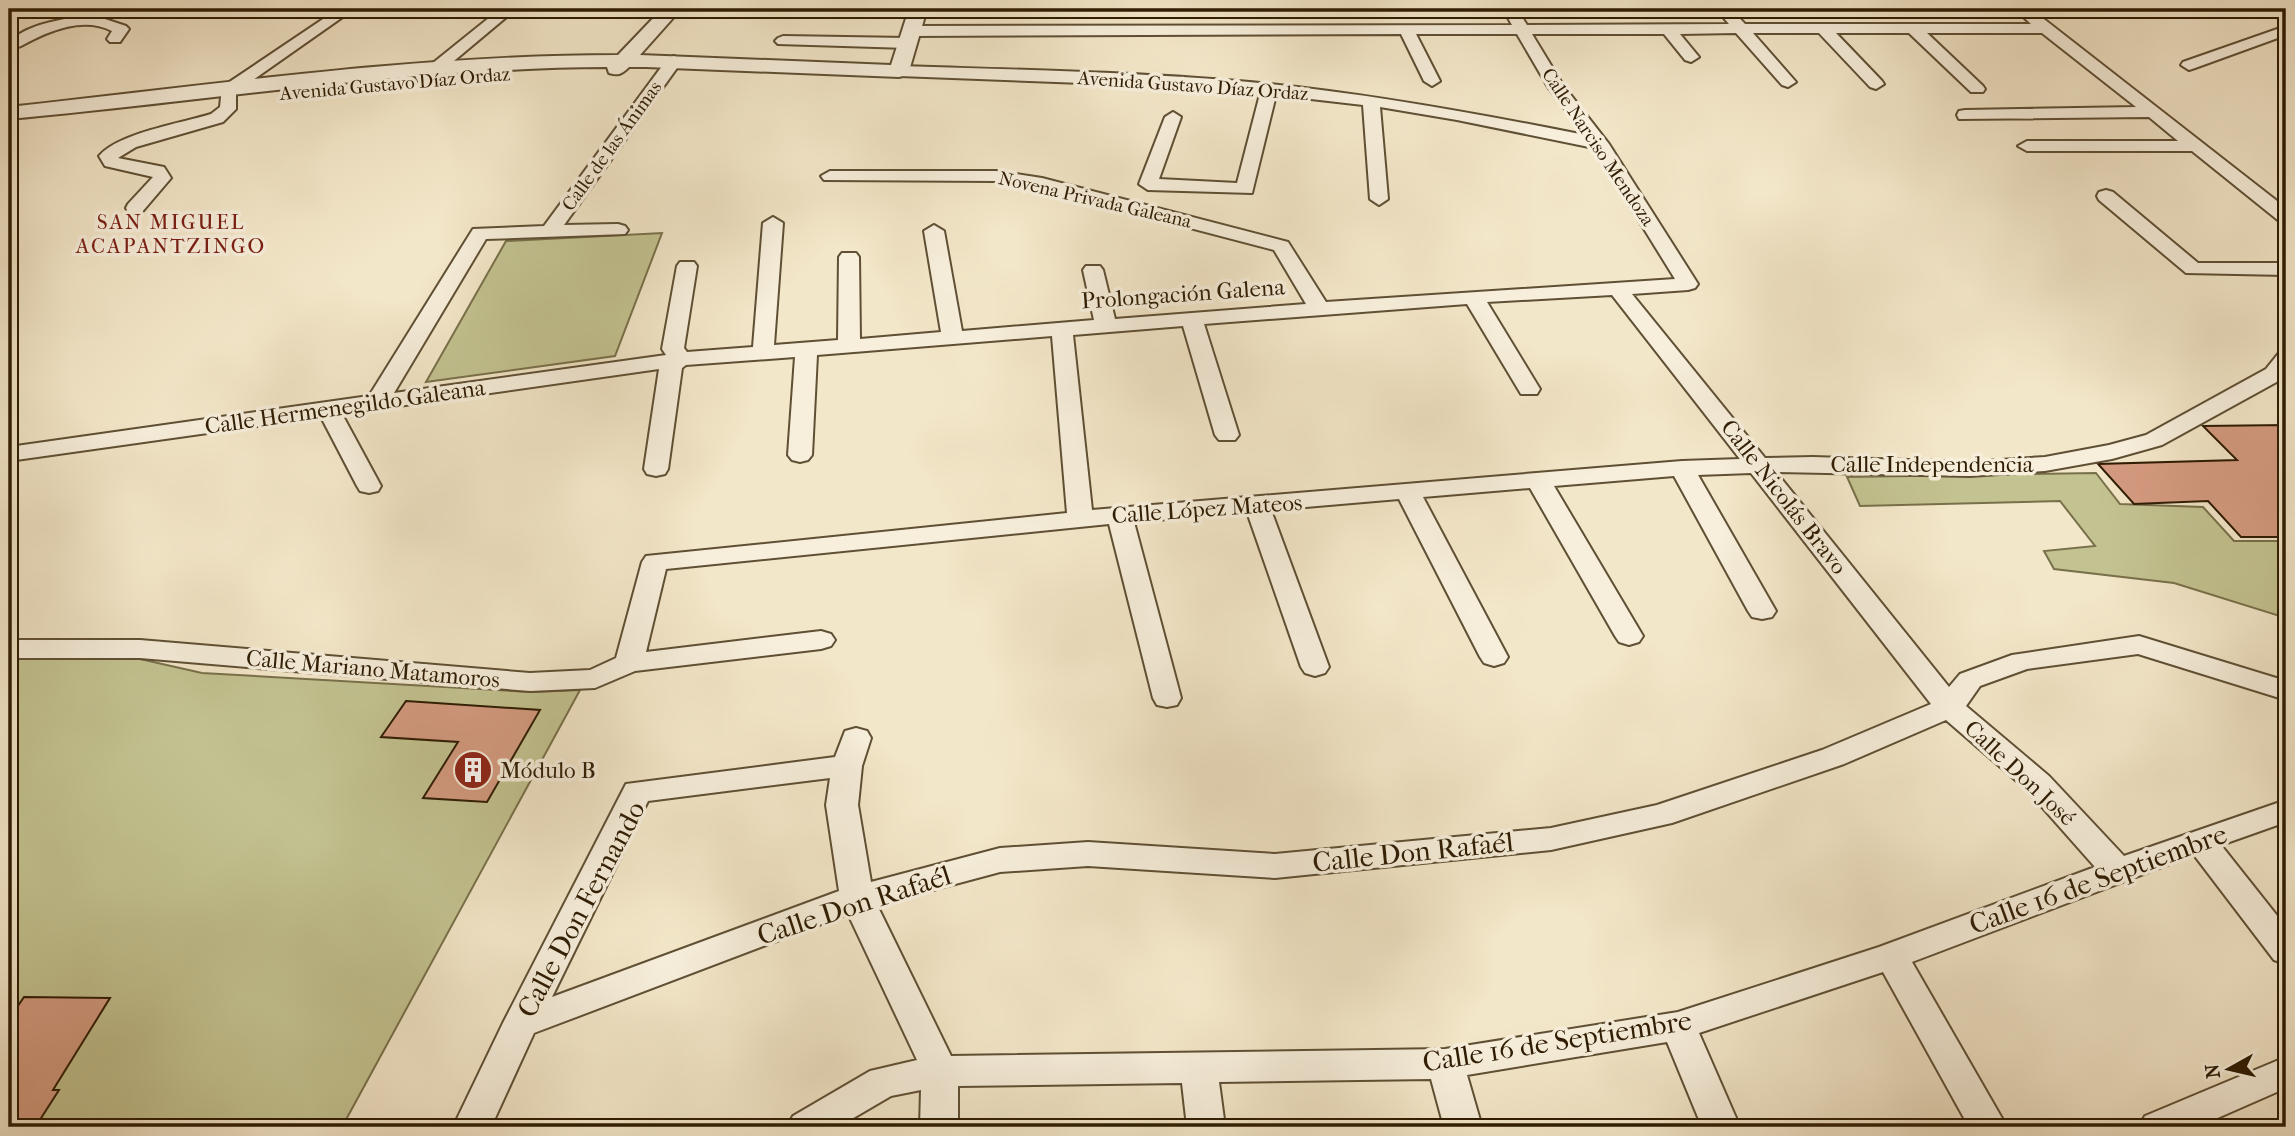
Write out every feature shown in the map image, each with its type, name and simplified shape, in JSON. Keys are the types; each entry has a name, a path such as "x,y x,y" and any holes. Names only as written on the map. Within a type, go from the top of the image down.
{"street":[{"path":"90,21 110,9"},
{"path":"135,208 162,178 158,171 111,162 108,156 130,143 217,118 228,109 228,94 347,9"},
{"path":"429,74 509,9"},
{"path":"620,65 673,9"},
{"path":"764,9 918,9 899,71"},
{"name":"Calle Narciso Mendoza","path":"1510,9 1556,87 1600,144 1688,284"},
{"path":"1723,9 1788,82"},
{"path":"2022,9 2286,218"},
{"path":"2265,9 2286,15"},
{"path":"1859,16 1873,29"},
{"path":"16,43 33,32 90,21 112,23 121,29 115,39"},
{"path":"783,41 1129,25 1289,25 1406,30 2048,29"},
{"path":"1913,29 1977,89"},
{"path":"1406,30 1432,81"},
{"path":"1669,30 1692,57"},
{"path":"1824,30 1876,84"},
{"path":"2189,65 2286,30"},
{"name":"Avenida Gustavo Díaz Ordaz","path":"9,113 429,74 620,65 751,69 783,66 1094,77 1269,89 1465,116 1600,144"},
{"name":"Calle de las Ánimas","path":"550,231 671,65"},
{"path":"1173,117 1148,184 1245,189 1269,89"},
{"name":"Avenida Gustavo Díaz Ordaz","path":"9,123 228,94"},
{"path":"1371,101 1379,199"},
{"path":"1965,115 2154,112"},
{"path":"2027,146 2195,146"},
{"name":"Novena Privada Galeana","path":"830,176 996,176 1042,184 1282,246 1320,310"},
{"path":"2106,196 2193,269 2286,269"},
{"path":"762,352 773,223"},
{"name":"Calle de las Ánimas","path":"377,402 480,233 618,230"},
{"path":"934,231 953,338"},
{"path":"849,257 849,346"},
{"path":"656,469 671,365 681,359 673,349 687,266"},
{"path":"1093,270 1106,326"},
{"name":"Prolongación Galena","path":"681,359 1473,297 1688,284"},
{"name":"Calle Nicolás Bravo","path":"1618,289 1949,707"},
{"path":"1473,297 1529,389"},
{"path":"1192,320 1227,435"},
{"path":"1062,329 1080,519"},
{"path":"800,454 807,348"},
{"name":"Calle Hermenegildo Galeana","path":"9,454 681,359"},
{"name":"Calle Independencia","path":"1760,467 1813,464 1969,469 2045,464 2112,452 2154,440 2274,374 2286,359"},
{"path":"328,409 369,486"},
{"name":"Calle López Mateos","path":"655,562 1080,519 1682,468 1760,467"},
{"path":"1682,468 1762,611"},
{"path":"1538,480 1629,636"},
{"path":"1408,492 1494,657"},
{"path":"1257,506 1315,667"},
{"path":"1120,516 1167,698"},
{"path":"655,562 629,663 821,640"},
{"name":"Calle Don Rafaél","path":"521,1023 857,898 1000,860 1088,853 1275,866 1550,839 1674,810 1833,757 1949,707 1970,680 2021,661 2139,645 2286,691"},
{"name":"Calle Mariano Matamoros","path":"9,649 140,649 530,682 594,679 629,663"},
{"name":"Calle Don José","path":"1949,707 2038,783 2119,872"},
{"name":"Calle Don Fernando","path":"472,1127 637,792 852,752 842,805 857,898 940,1071"},
{"name":"Calle 16 de Septiembre","path":"806,1127 883,1082 940,1071 1445,1064 1678,1026 1891,956 2200,840 2286,811"},
{"path":"2200,840 2286,951"},
{"path":"1891,956 1988,1127"},
{"path":"1678,1026 1721,1127"},
{"path":"1445,1064 1463,1127"},
{"path":"1199,1069 1206,1127"},
{"path":"939,1127 940,1071"},
{"path":"2158,1127 2286,1072"}],"green space":[{"path":"662,233 615,356 426,382 506,241"},
{"path":"2096,473 2120,504 2203,507 2234,541 2286,541 2286,618 2174,583 2054,569 2044,551 2095,546 2060,501 1860,506 1847,477"},
{"path":"118,654 202,673 531,692 580,690 342,1127 9,1127 9,655"}],"building":[{"path":"2286,425 2286,537 2241,537 2208,501 2134,504 2098,464 2237,460 2203,426"},
{"name":"Módulo B","path":"406,701 540,710 487,802 423,798 458,742 381,737"},
{"path":"24,997 110,998 53,1090 59,1090 36,1126 9,1125 9,1019"}],"place":[{"name":"Módulo B","path":"473,770"}],"district":[{"name":"SAN MIGUEL ACAPANTZINGO","path":"171,234"}]}
